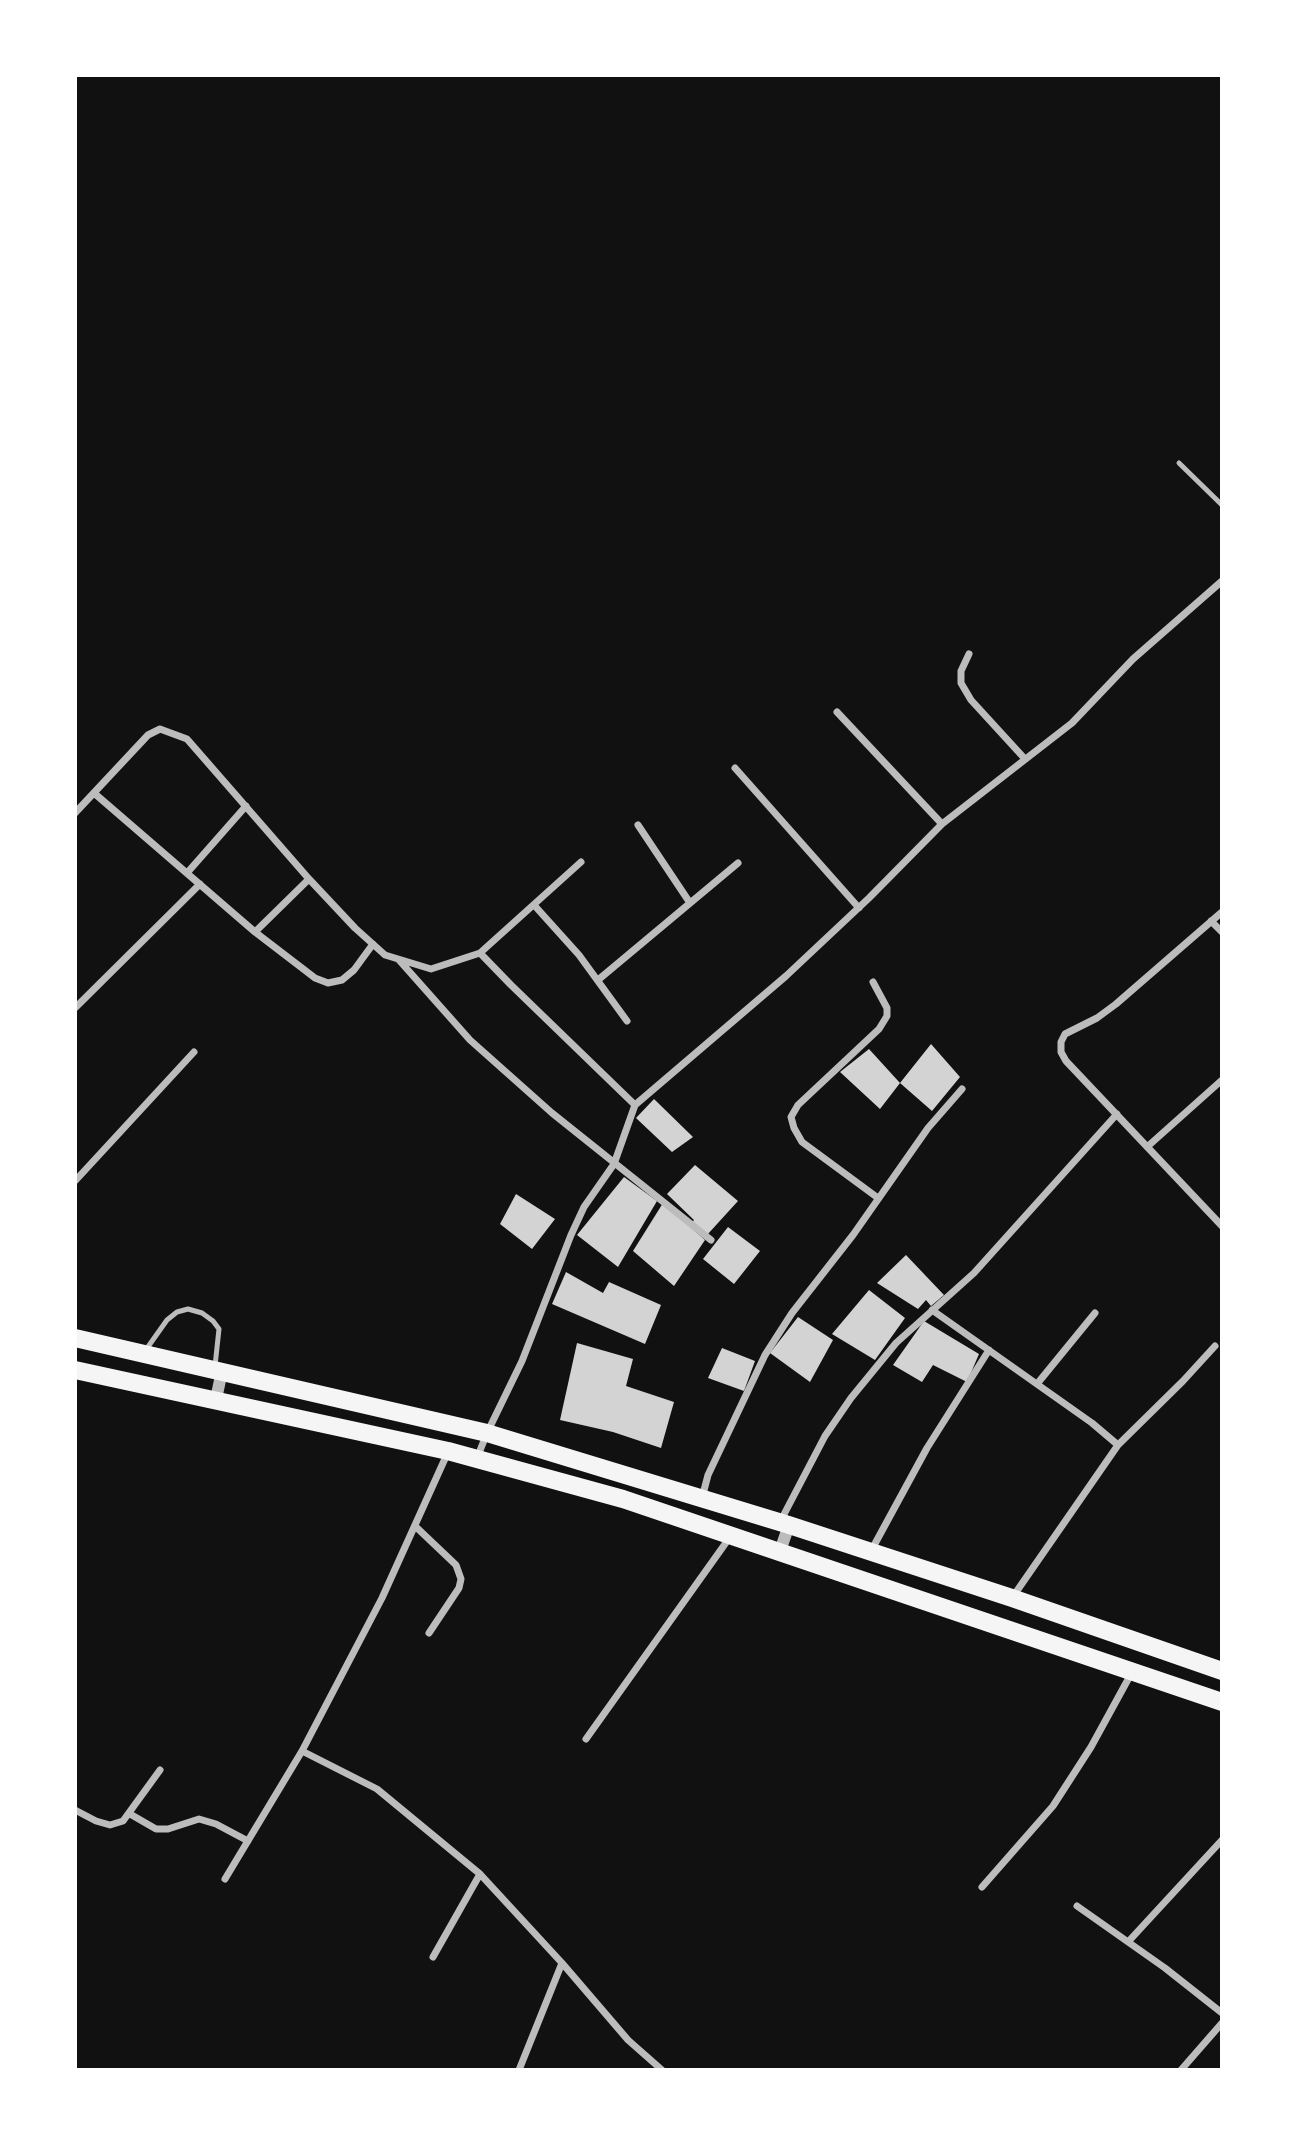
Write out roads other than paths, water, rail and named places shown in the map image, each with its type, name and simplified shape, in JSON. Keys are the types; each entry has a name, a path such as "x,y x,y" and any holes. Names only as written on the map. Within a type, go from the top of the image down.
{"main road":[{"path":"75,1338 487,1433 871,1552 1222,1671"},
{"path":"75,1370 448,1451 623,1499 1222,1702"}],"street":[{"path":"477,1459 522,1361 580,1216 614,1164 635,1105 786,976 859,908 942,824 1072,723 1133,659 1222,581"},
{"path":"970,654 961,671 961,683 971,700 1025,760"},
{"path":"837,712 942,824"},
{"path":"75,813 148,735 160,729 174,732 187,739 309,879 373,944 385,955 431,969 480,953 582,862"},
{"path":"735,768 859,908"},
{"path":"94,793 255,932 315,978 328,983 342,980 354,970 373,944"},
{"path":"187,873 246,806"},
{"path":"638,825 690,902"},
{"path":"598,980 738,863"},
{"path":"255,932 309,879"},
{"path":"75,1009 200,884"},
{"path":"534,905 598,980 627,1021"},
{"path":"1222,912 1116,1004 1097,1018 1065,1034 1060,1042 1066,1061 1147,1147 1218,1216 1222,1226"},
{"path":"1211,921 1222,932"},
{"path":"480,953 635,1105"},
{"path":"398,960 470,1040 552,1113 711,1240"},
{"path":"873,982 887,1008 887,1016 879,1029 798,1105 791,1117 802,1142 878,1198"},
{"path":"75,1181 194,1052"},
{"path":"1147,1147 1222,1080"},
{"path":"702,1499 712,1465 765,1355 792,1313 853,1235 928,1128 962,1089"},
{"path":"780,1550 784,1524 825,1436 851,1398 896,1343 974,1273 1117,1114"},
{"path":"932,1310 1092,1423 1118,1445"},
{"path":"1037,1384 1095,1313"},
{"path":"1012,1598 1118,1445 1174,1391 1214,1346"},
{"path":"871,1552 928,1448 989,1350"},
{"path":"216,1399 218,1370"},
{"path":"225,1879 302,1751 382,1598 448,1451"},
{"path":"415,1526 456,1565 461,1579 459,1588 429,1633"},
{"path":"586,1739 732,1535"},
{"path":"982,1888 1053,1806 1091,1747 1132,1671"},
{"path":"302,1751 377,1789 480,1874 628,2040 662,2070"},
{"path":"75,1810 110,1825 123,1821 160,1770"},
{"path":"130,1814 156,1829 168,1829 199,1819 216,1824 248,1841"},
{"path":"1128,1942 1222,1839"},
{"path":"433,1957 480,1874"},
{"path":"1077,1906 1222,2013"},
{"path":"519,2070 562,1963"},
{"path":"1181,2070 1222,2023"}],"lane":[{"path":"1179,463 1222,505"},
{"path":"143,1353 167,1320 177,1311 188,1309 202,1313 219,1329 218,1370"}]}
